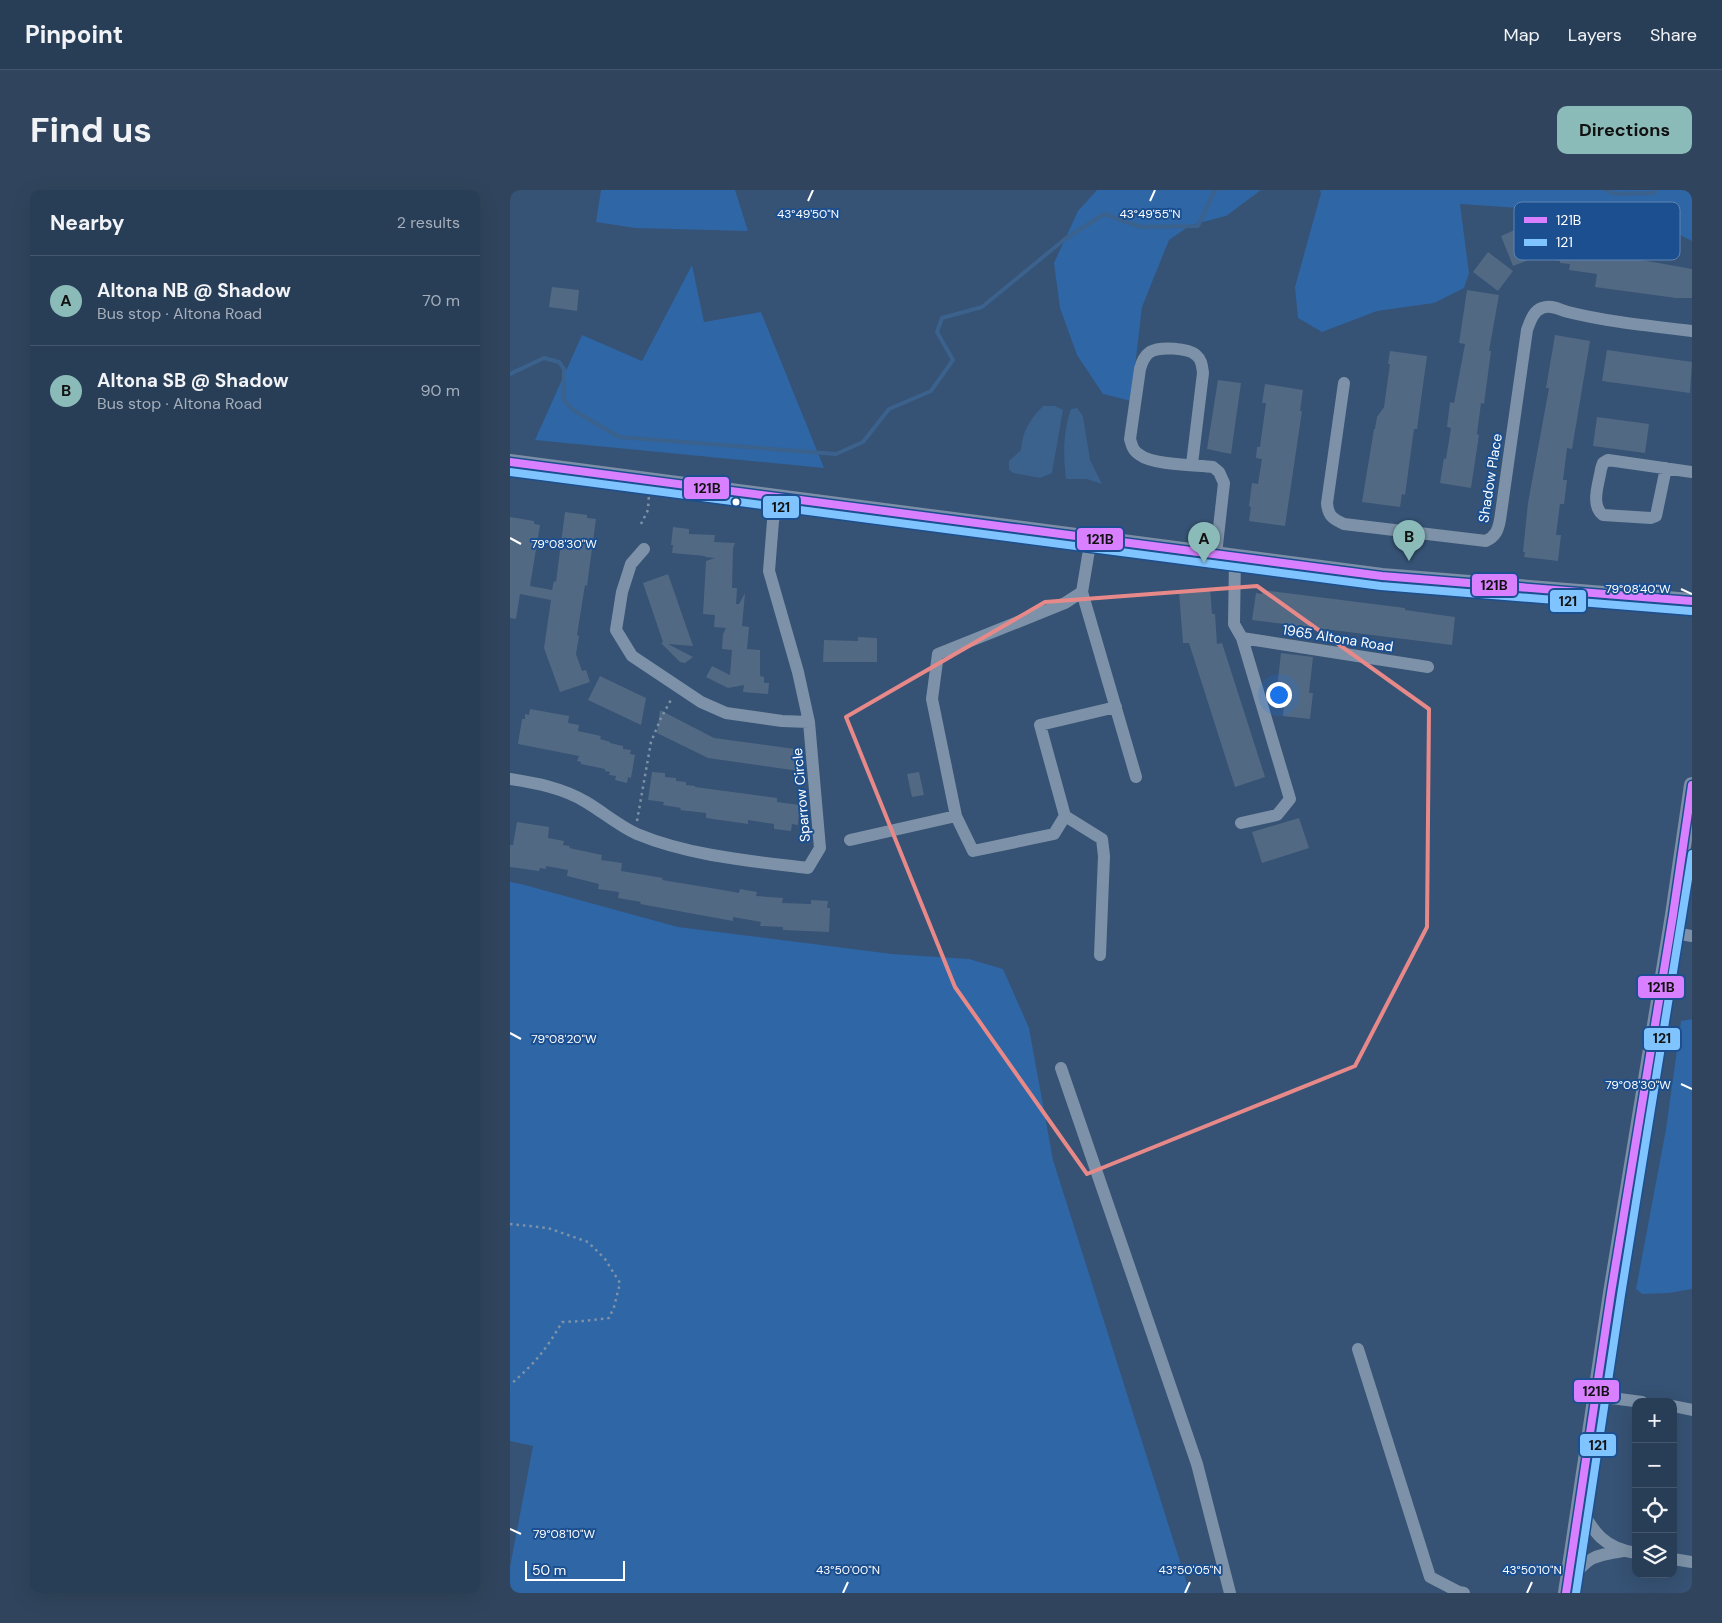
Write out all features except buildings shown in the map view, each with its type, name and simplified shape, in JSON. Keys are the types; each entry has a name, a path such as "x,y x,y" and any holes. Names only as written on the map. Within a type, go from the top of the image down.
{"main road":[{"path":"510,462 1382,576 1692,602"},
{"path":"1567,1587 1692,785"}],"street":[{"name":"Shadow Place","path":"1344,383 1327,504 1328,513 1334,520 1344,524 1486,541 1497,533 1500,520 1527,330 1533,314 1542,308 1554,307 1568,312 1617,321 1692,331"},
{"path":"1192,464 1203,373 1202,363 1195,354 1183,350 1164,348 1150,352 1143,359 1140,369 1130,439 1132,448 1150,460 1213,467 1219,472 1224,483 1216,554"},
{"path":"1666,468 1656,516 1651,518 1603,515 1598,511 1596,504 1601,469 1603,463 1608,460 1666,468 1692,472"},
{"name":"Sparrow Circle","path":"510,779 557,789 584,800 635,833 662,843 696,851 808,868 820,848 809,722 798,672 769,571 773,521 779,497"},
{"path":"1091,538 1082,592 1136,777"},
{"path":"644,549 631,564 622,592 616,630 632,656 701,702 726,713 782,721 809,722"},
{"path":"1235,557 1234,624 1242,638 1290,798 1277,815 1240,822"},
{"path":"1065,816 1054,834 973,851 956,816 932,699 938,654 1065,603 1082,592"},
{"name":"1965 Altona Road","path":"1242,638 1428,667"},
{"path":"1100,955 1104,856 1102,839 1065,816 1040,725 1116,707"},
{"path":"850,840 956,816"},
{"path":"1670,932 1692,936"},
{"path":"1061,1068 1197,1464 1230,1593"},
{"path":"1358,1349 1430,1578 1464,1593"},
{"path":"1596,1396 1632,1401"},
{"path":"1677,1407 1692,1410"},
{"path":"1579,1506 1591,1529 1601,1539 1630,1552"},
{"path":"1567,1587 1586,1561 1598,1555 1630,1552"},
{"path":"1677,1560 1692,1562"}],"path":[{"path":"641,524 648,510 651,480"},
{"path":"635,833 651,742 661,718 678,688"},
{"path":"510,1224 548,1228 588,1242 605,1260 620,1283 614,1308 609,1318 562,1322 545,1351 510,1385"}],"highlighted area":[{"path":"1257,586 1429,709 1427,927 1355,1066 1087,1174 955,987 846,717 1045,602"}],"shaded area":[{"path":"601,190 735,190 748,231 635,228 596,222"},
{"path":"1097,190 1261,190 1226,216 1191,225 1169,240 1142,307 1131,401 1103,394 1077,355 1060,308 1054,263 1078,211"},
{"path":"1320,190 1692,190 1692,241 1680,235 1680,202 1514,202 1514,208 1460,204 1469,273 1464,288 1434,303 1377,311 1322,332 1298,318 1295,287 1321,193"},
{"path":"692,265 704,322 761,312 824,468 535,440 582,335 642,361"},
{"path":"1043,406 1055,406 1063,410 1052,473 1040,478 1013,473 1009,470 1009,461 1021,450 1023,437 1028,426"},
{"path":"1077,408 1083,416 1090,460 1102,484 1087,479 1066,479 1064,453 1066,426 1071,409"},
{"path":"510,882 678,927 892,954 969,959 1003,969 1029,1028 1053,1160 1190,1593 510,1593 510,1567 533,1446 510,1441"},
{"path":"1692,1019 1692,1289 1669,1293 1642,1294 1636,1289 1666,1129 1681,1021"}],"waterway":[{"path":"510,374 544,358 559,362 564,369 564,400 573,410 619,437 836,454 863,442 889,409 931,391 953,360 937,332 942,318 982,307 1065,239 1104,214 1141,227 1198,226 1215,190"},
{"path":"1606,190 1615,194 1654,193 1656,190"}],"transit line":[{"name":"121B","path":"510,462 1382,576 1692,601"},
{"name":"121","path":"510,472 1381,586 1691,611"},
{"name":"121B","path":"1566,1593 1611,1293 1673,915 1692,785"},
{"name":"121","path":"1576,1593 1621,1295 1692,854"}],"place":[{"name":"Altona SB @ Shadow","path":"1409,561"},
{"name":"Altona NB @ Shadow","path":"1204,563"}]}
